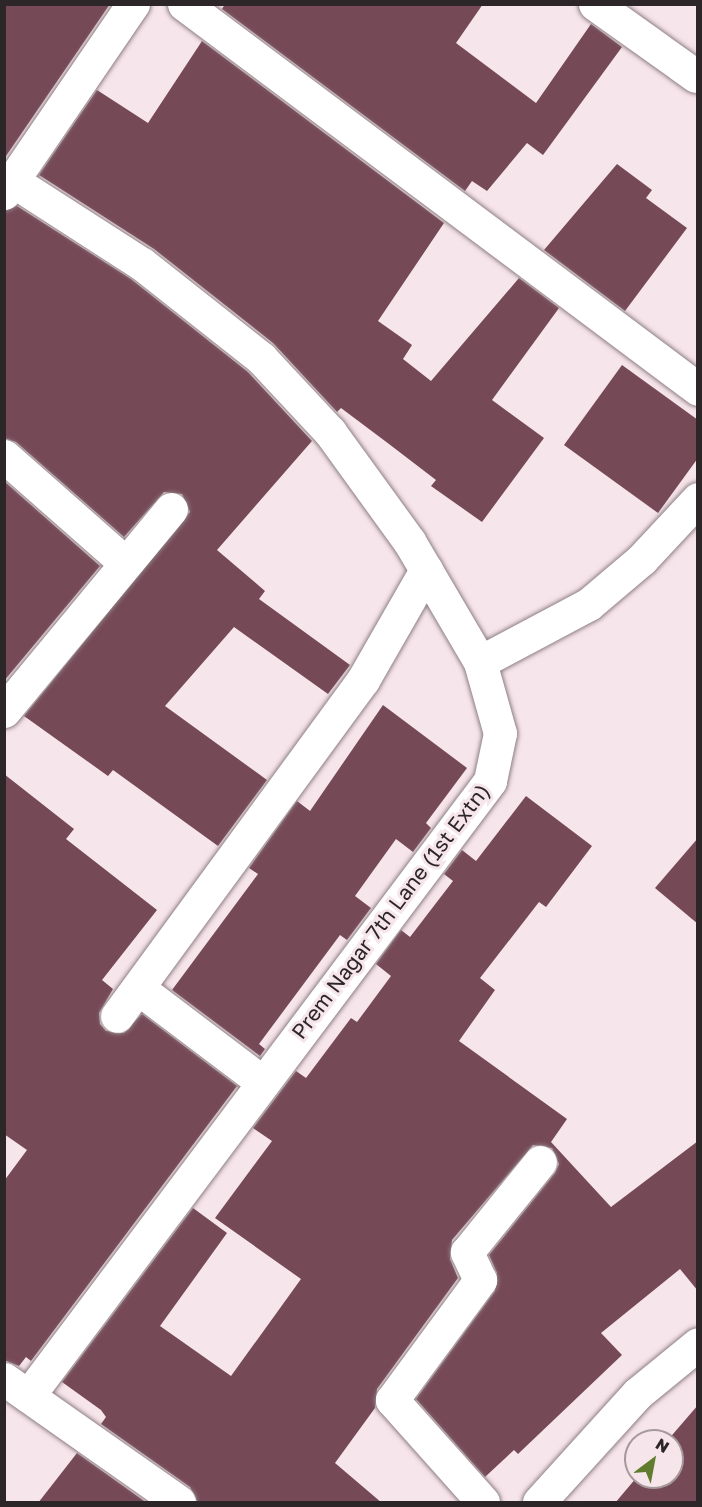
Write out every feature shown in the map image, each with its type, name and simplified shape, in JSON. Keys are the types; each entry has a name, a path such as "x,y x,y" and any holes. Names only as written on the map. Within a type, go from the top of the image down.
{"street":[{"path":"133,4 9,187 142,264 261,358 330,432 426,570 480,662 589,604 642,559 698,499"},
{"path":"184,4 698,389"},
{"path":"595,4 696,76"},
{"path":"4,456 123,561"},
{"path":"4,711 123,561 171,509"},
{"path":"117,1016 363,680 426,570"},
{"name":"Prem Nagar 7th Lane (1st Extn)","path":"16,1388 261,1081 490,781 500,733 480,662"},
{"path":"138,988 261,1081"},
{"path":"483,1503 392,1400 480,1280 467,1252 540,1162"},
{"path":"539,1503 638,1393 698,1344"},
{"path":"16,1388 179,1503"}],"building":[{"path":"4,4 110,4 4,159"},
{"path":"225,4 483,4 456,43 536,103 591,24 622,47 543,155 527,143 487,191 472,181 465,191 222,9"},
{"path":"202,41 444,223 378,321 412,345 403,359 431,381 519,278 559,308 492,400 544,438 482,522 431,486 436,480 389,444 341,408 337,412 273,343 154,249 39,175 97,90 148,123"},
{"path":"617,164 652,190 646,198 687,228 625,311 544,250"},
{"path":"17,206 131,279 248,372 312,441 217,550 265,591 259,599 350,665 328,694 234,627 165,706 267,780 218,846 113,770 108,776 24,716 190,512 182,494 164,492 124,537 16,442 4,438 4,211"},
{"path":"622,365 698,420 698,458 658,513 564,445"},
{"path":"4,481 100,566 4,681"},
{"path":"383,705 467,768 426,823 431,828 413,852 396,839 355,896 371,908 347,940 340,935 259,1044 265,1049 260,1056 172,990 258,874 249,868 297,801 310,811"},
{"path":"4,774 74,829 66,839 157,910 102,980 113,989 99,1013 100,1024 106,1031 124,1033 142,1014 237,1086 31,1361 26,1357 19,1366 4,1360 4,1181 27,1150 4,1134"},
{"path":"526,796 592,846 546,907 539,902 480,978 495,990 459,1041 567,1119 551,1142 611,1207 698,1141 698,1291 680,1269 601,1333 622,1355 518,1454 514,1450 485,1477 416,1399 495,1291 497,1273 489,1255 555,1173 559,1164 552,1148 533,1145 452,1240 450,1259 458,1278 377,1389 375,1408 335,1463 382,1503 198,1503 190,1487 101,1424 106,1417 101,1410 62,1382 193,1208 227,1233 160,1326 231,1376 301,1279 215,1218 272,1141 253,1128 296,1071 306,1078 351,1018 357,1022 391,976 376,964 401,930 410,937 453,881 444,874 462,850 476,861"},
{"path":"698,838 698,924 655,888"},
{"path":"698,1405 698,1503 615,1503 627,1489 684,1489 684,1429 677,1429"},
{"path":"77,1453 147,1503 38,1503"}]}
